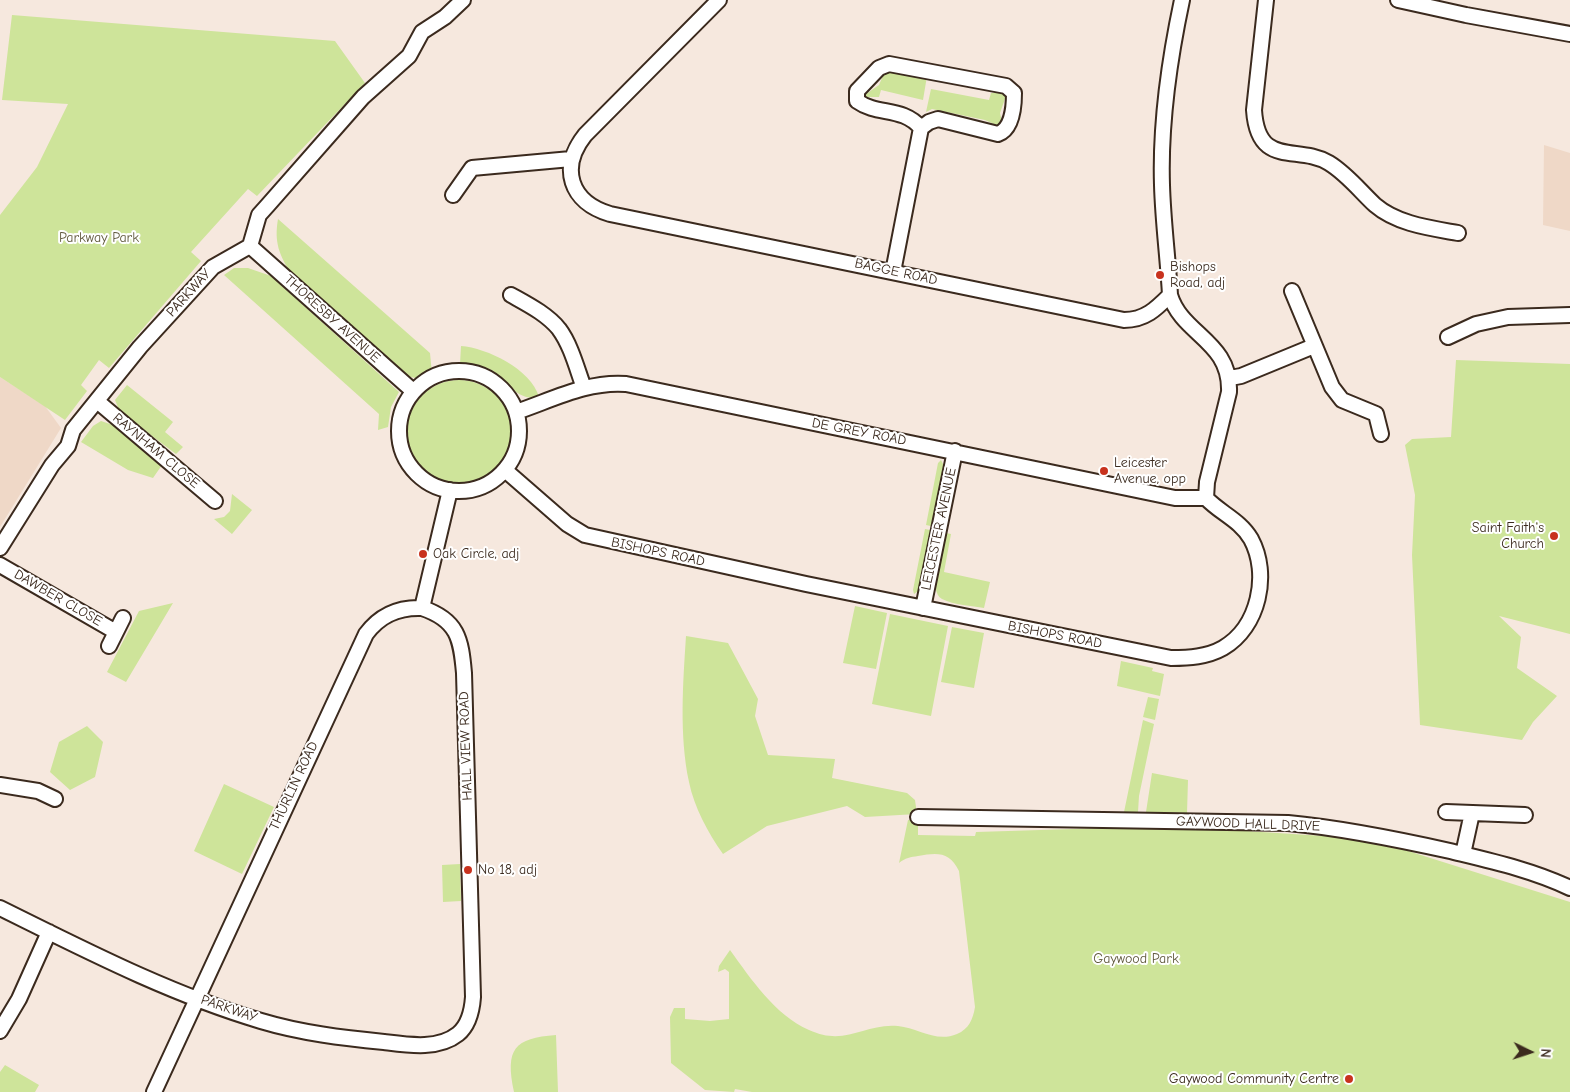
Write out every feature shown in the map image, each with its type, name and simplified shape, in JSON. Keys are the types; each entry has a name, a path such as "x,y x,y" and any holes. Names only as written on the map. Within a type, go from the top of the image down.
{"street":[{"path":"250,246 259,216 268,205 363,97 409,56 422,32 446,17 463,0"},
{"path":"453,195 472,168 571,159 574,148 585,135 719,0"},
{"path":"1182,0 1168,68 1162,142 1162,184 1170,295 1174,307 1218,352 1227,367 1230,378 1229,392 1207,482 1206,498"},
{"path":"1266,0 1254,110 1255,125 1262,138 1270,147 1281,152 1328,162 1342,172 1376,206 1390,216 1418,225 1458,233"},
{"path":"1398,0 1466,15 1570,34"},
{"path":"893,272 921,128 929,122 938,119 998,134 1004,132 1008,126 1014,93 1006,86 889,64 879,68 857,91 858,101 864,106 905,114 913,119 921,128"},
{"name":"BAGGE ROAD","path":"571,159 574,186 588,204 599,210 1124,320 1134,320 1153,312 1170,295"},
{"name":"THORESBY AVENUE","path":"250,246 413,392"},
{"name":"PARKWAY","path":"0,548 52,465 68,446 73,430 140,347 213,267 250,246"},
{"path":"1292,291 1326,376 1342,400 1376,414 1381,434"},
{"path":"511,295 539,311 559,329 584,388"},
{"path":"1448,337 1476,324 1508,318 1570,315"},
{"path":"1230,378 1241,376 1314,346"},
{"path":"465,371 478,373 496,384 505,392 516,412 518,422 518,442 511,462 505,470 479,488 469,490 450,490 427,482 410,466 404,456 398,434 399,423 406,401 413,392 431,377 442,373 465,371"},
{"name":"DE GREY ROAD","path":"516,412 584,388 607,382 626,384 1175,498 1206,498"},
{"name":"RAYNHAM CLOSE","path":"97,401 215,501"},
{"name":"LEICESTER AVENUE","path":"923,608 955,451"},
{"name":"BISHOPS ROAD","path":"505,470 566,524 585,536 923,608 1171,658 1191,658 1206,655 1223,648 1240,633 1250,617 1258,596 1261,574 1258,556 1243,528 1215,508 1206,498"},
{"path":"422,608 450,490"},
{"name":"DAWBER CLOSE","path":"0,565 116,632"},
{"name":"THURLIN ROAD","path":"154,1092 366,634 375,622 385,616 398,610 422,608"},
{"name":"HALL VIEW ROAD","path":"422,608 432,612 448,623 462,645 473,997 467,1024"},
{"name":"DAWBER CLOSE","path":"109,646 124,618"},
{"path":"0,785 38,791 55,799"},
{"path":"1446,812 1526,815"},
{"path":"1464,854 1472,813"},
{"name":"GAYWOOD HALL DRIVE","path":"918,817 1288,823 1327,826 1464,854 1532,872 1570,888"},
{"name":"PARKWAY","path":"0,908 196,998 261,1021 307,1032 429,1045 447,1041 459,1034 467,1024"},
{"path":"0,1030 19,999 49,932"}],"shaded area":[{"path":"1544,145 1570,153 1570,231 1543,225"},
{"path":"0,377 45,406 61,428 0,527"}],"green space":[{"name":"Parkway Park","path":"12,15 335,41 365,83 257,196 248,189 191,252 201,261 109,368 99,360 81,385 87,391 65,420 0,377 0,215 37,167 68,104 2,100"},
{"path":"890,70 922,79 927,76 923,100 881,90 879,97 866,97 866,94 879,85 885,71"},
{"path":"931,89 989,100 991,93 1004,93 1006,96 1000,113 1002,122 998,126 985,120 932,109 926,112"},
{"path":"278,219 430,353 432,374 421,379 405,376 292,275 277,242"},
{"path":"234,268 248,268 271,276 399,392 391,407 388,427 378,430 379,414 224,275"},
{"path":"461,346 483,351 518,369 534,387 539,397 530,398 523,396 487,368 460,364"},
{"path":"1456,360 1570,364 1570,634 1499,616 1521,637 1517,668 1557,696 1533,722 1522,740 1420,725 1412,555 1415,495 1405,445 1412,439 1451,437"},
{"path":"459,380 479,384 496,395 507,412 511,432 507,452 496,469 479,480 459,484 439,480 422,469 411,452 407,432 411,412 422,395 439,384"},
{"path":"127,385 173,422 165,432 183,447 176,454 120,412 115,400"},
{"path":"101,421 113,425 162,465 153,478 128,470 81,442 93,426"},
{"path":"941,460 945,468 935,527 926,525 938,463"},
{"path":"232,494 252,510 232,534 214,519 224,517 230,511"},
{"path":"925,529 935,531 921,589 914,594 913,590"},
{"path":"941,532 951,534 944,572 990,582 984,608 952,603 938,595 935,578"},
{"path":"173,603 126,682 107,672 139,611"},
{"path":"855,606 887,613 876,669 843,663"},
{"path":"890,614 948,626 931,716 872,704"},
{"path":"952,627 984,633 974,688 941,682"},
{"path":"686,636 728,643 758,699 755,716 768,755 835,759 832,778 907,793 915,800 917,814 865,817 847,806 767,826 723,854 707,829 698,810 689,782 683,728"},
{"path":"1121,661 1153,668 1152,671 1164,674 1160,696 1117,686"},
{"path":"1148,697 1159,699 1155,720 1143,717"},
{"path":"1143,720 1154,724 1139,796 1138,812 1124,812"},
{"path":"87,726 103,742 95,777 70,790 50,772 59,742"},
{"path":"1152,773 1188,780 1187,813 1146,812"},
{"path":"224,784 274,807 242,874 194,851"},
{"name":"Gaywood Park","path":"908,820 918,821 918,835 975,836 976,832 1169,826 1370,839 1570,902 1570,1092 752,1092 735,1089 734,1092 705,1090 671,1063 670,1017 674,1008 685,1008 685,1019 710,1021 729,1019 729,972 725,969 718,972 719,966 730,950 755,984 775,1006 797,1023 822,1035 844,1035 886,1026 898,1026 942,1037 957,1034 965,1029 972,1019 975,1007 959,871 952,860 937,854 910,857 899,863"},
{"path":"460,864 461,901 443,902 442,865"},
{"path":"556,1035 558,1092 514,1092 511,1065 512,1056 516,1048 530,1039"},
{"path":"5,1065 39,1085 35,1092 0,1092 0,1072"}],"place":[{"name":"Bishops Road, adj","path":"1160,275"},
{"name":"Leicester Avenue, opp","path":"1104,471"},
{"name":"Saint Faith's Church","path":"1554,536"},
{"name":"Oak Circle, adj","path":"423,554"},
{"name":"No 18, adj","path":"468,870"},
{"name":"Gaywood Community Centre","path":"1349,1079"}]}
